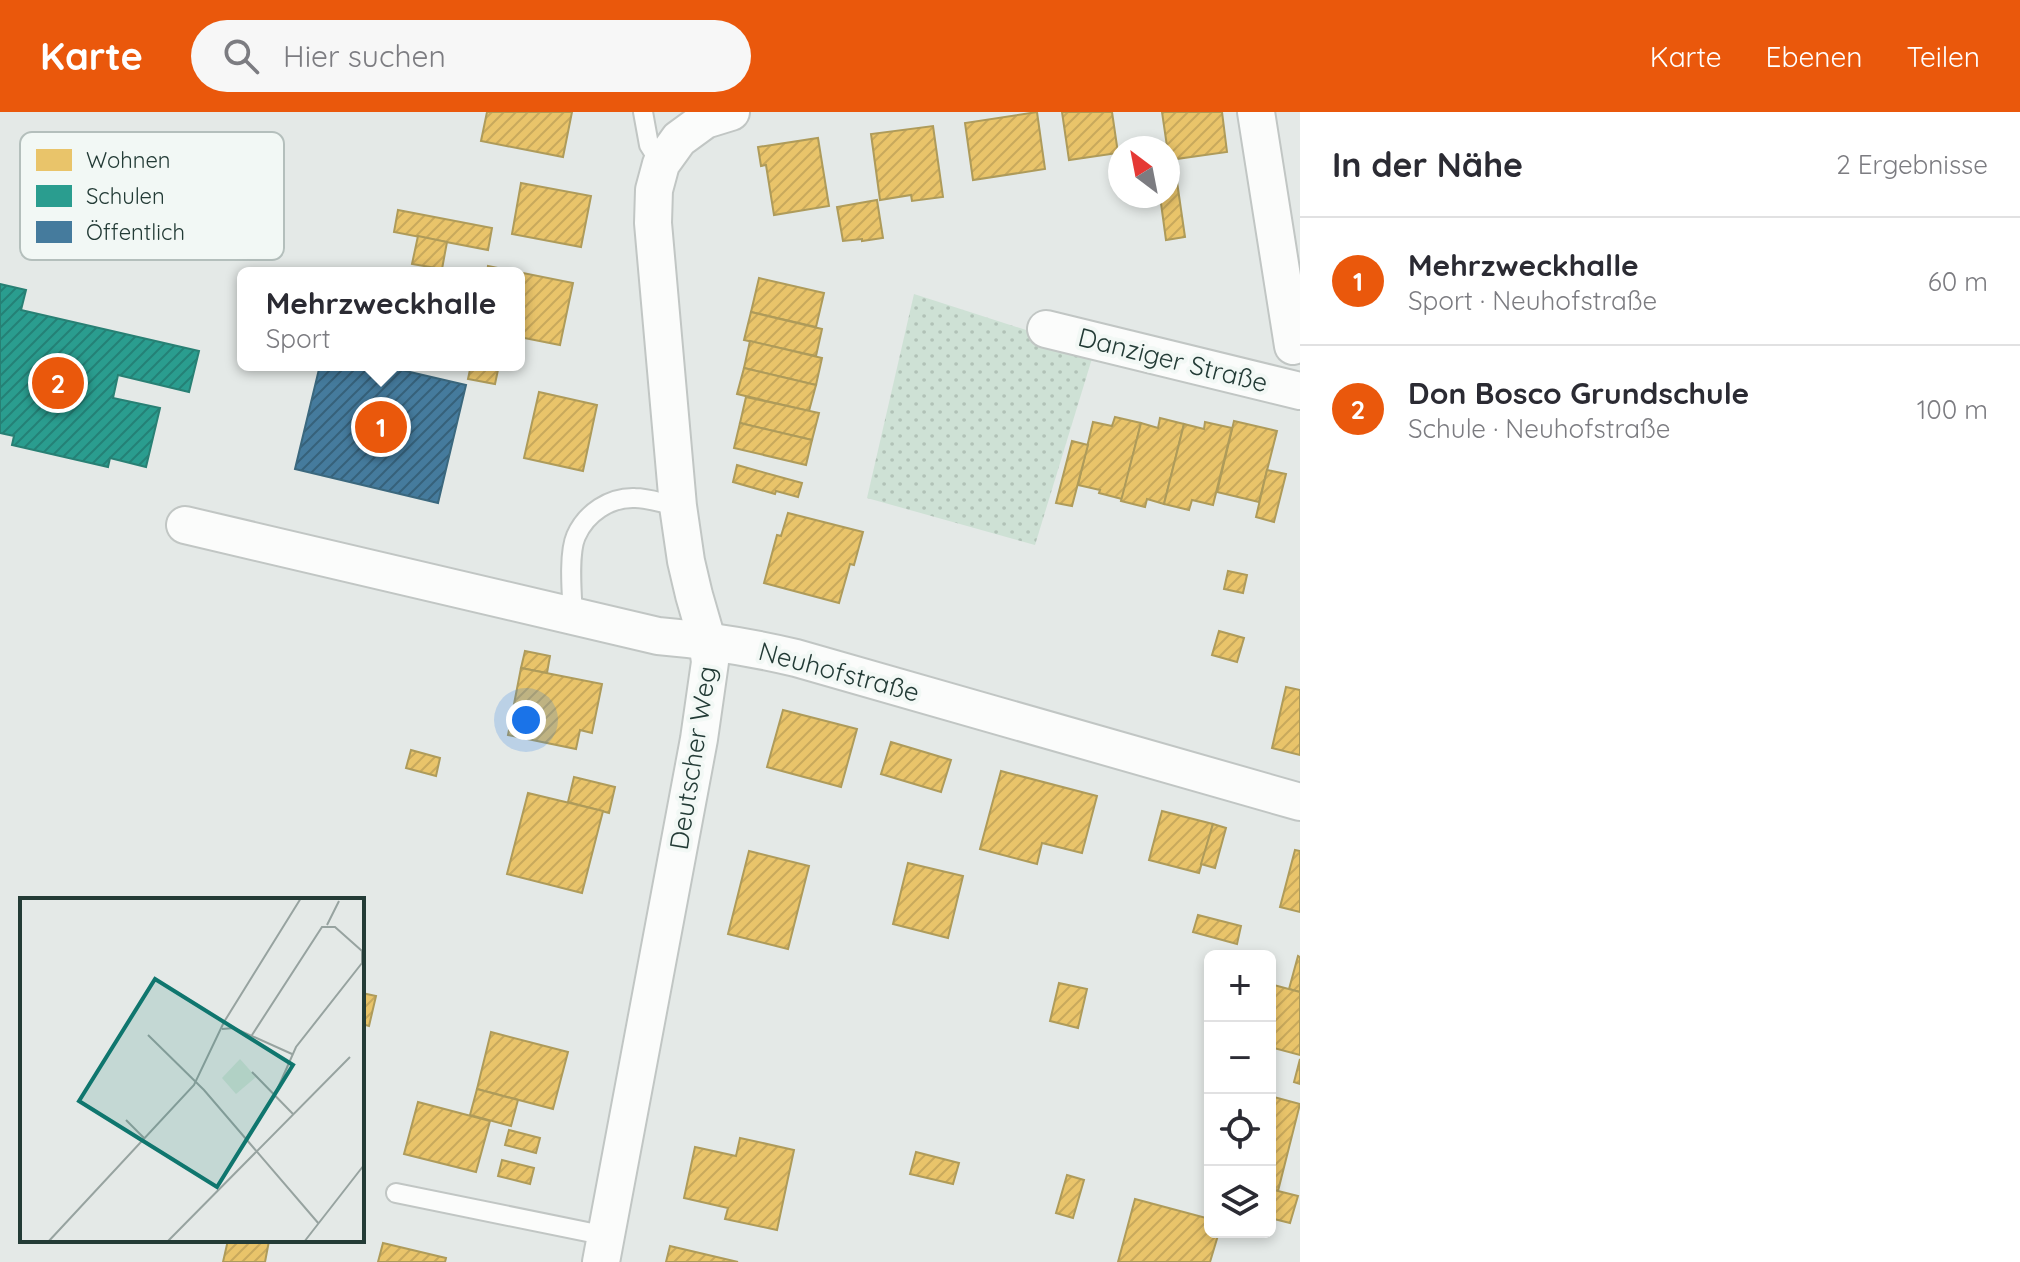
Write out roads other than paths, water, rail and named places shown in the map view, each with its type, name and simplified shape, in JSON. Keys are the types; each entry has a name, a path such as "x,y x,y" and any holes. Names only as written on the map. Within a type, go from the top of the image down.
{"street":[{"path":"661,164 679,139 705,120 731,112"},
{"path":"1256,112 1293,346"},
{"name":"Deutscher Weg","path":"604,1249 704,710 710,662 691,584 678,506 653,223 654,190 661,164"},
{"name":"Danziger Straße","path":"1046,329 1300,391"},
{"name":"Neuhofstraße","path":"185,525 658,636 756,648 1300,802"}],"lane":[{"path":"643,112 649,145 661,164"},
{"path":"573,616 571,576 575,537 591,514 607,502 635,498 678,506"},
{"path":"396,1193 604,1249"}],"place":[{"name":"Don Bosco Grundschule","path":"58,383"},
{"name":"Mehrzweckhalle","path":"381,427"}]}
